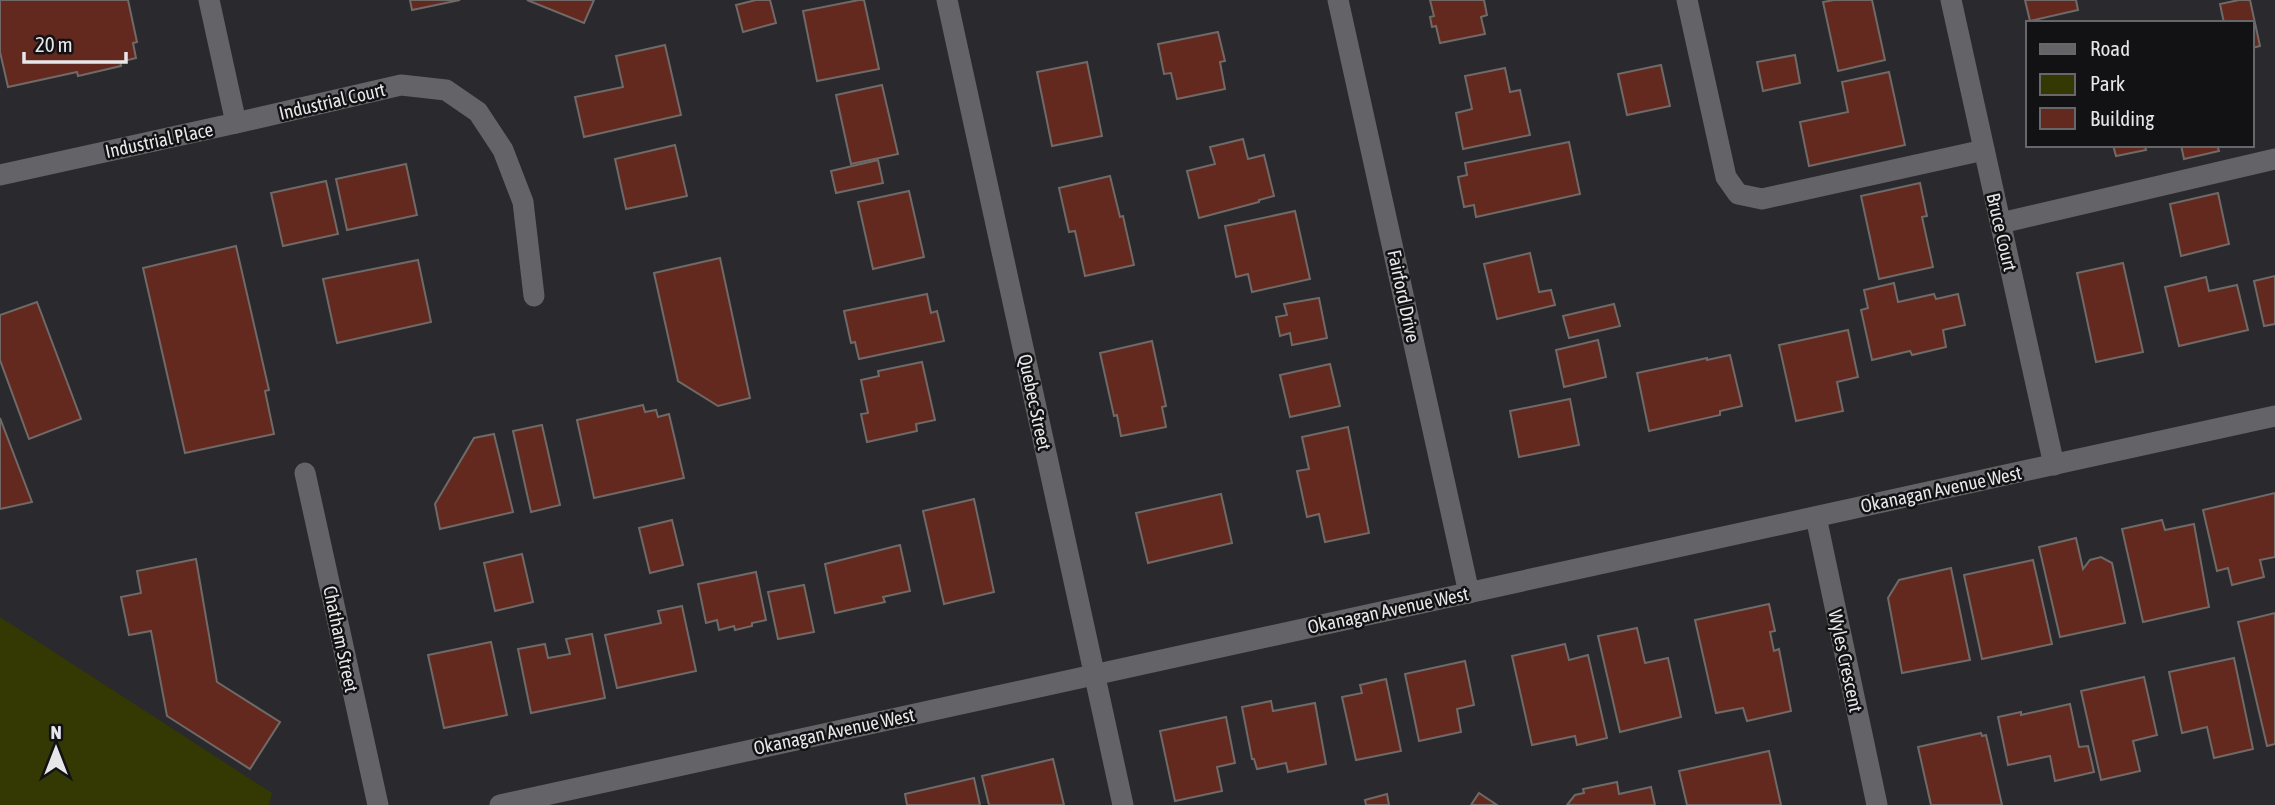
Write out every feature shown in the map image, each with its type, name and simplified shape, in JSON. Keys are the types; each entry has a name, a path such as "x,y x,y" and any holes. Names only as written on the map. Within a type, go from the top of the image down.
{"street":[{"name":"Industrial Place","path":"0,175 236,123 209,0"},
{"name":"Quebec Street","path":"947,0 1123,805"},
{"name":"Fairford Drive","path":"1338,0 1469,593"},
{"path":"1687,0 1726,177 1738,194 1762,199 1984,150"},
{"name":"Bruce Court","path":"1951,0 2054,465"},
{"name":"Industrial Court","path":"236,123 401,85 446,90 478,112 503,150 523,202 534,296"},
{"path":"2001,223 2275,159"},
{"name":"Okanagan Avenue West","path":"500,805 2275,416"},
{"name":"Chatham Street","path":"305,473 378,805"},
{"name":"Wyles Crescent","path":"1816,517 1877,805"}],"green space":[{"path":"0,617 272,793 269,805 0,805"}],"building":[{"path":"0,0 128,0 137,42 133,43 136,58 120,62 121,66 78,76 77,72 8,87 0,52"},
{"path":"410,0 460,0 412,10"},
{"path":"527,0 594,0 584,23"},
{"path":"770,0 776,23 743,32 736,5"},
{"path":"864,0 879,69 817,81 803,11"},
{"path":"1430,0 1484,0 1487,15 1481,17 1485,34 1440,43 1436,26 1432,27 1430,17 1434,16"},
{"path":"1872,0 1885,60 1838,71 1823,2"},
{"path":"2025,0 2076,0 2078,10 2030,21"},
{"path":"2250,0 2260,46 2254,48 2254,21 2224,21 2220,4"},
{"path":"1218,32 1225,61 1220,62 1225,89 1177,99 1171,73 1164,74 1158,44"},
{"path":"665,45 681,115 584,137 575,97 623,87 616,56"},
{"path":"1795,55 1800,83 1763,91 1757,62"},
{"path":"1087,62 1102,136 1052,146 1037,72"},
{"path":"1661,65 1670,106 1627,115 1618,74"},
{"path":"1505,68 1510,92 1520,90 1530,135 1463,149 1456,113 1472,109 1465,76"},
{"path":"1889,72 1905,145 1809,166 1800,122 1848,112 1842,82"},
{"path":"882,85 898,154 851,164 836,95"},
{"path":"1243,139 1248,159 1264,155 1274,196 1199,218 1187,171 1215,164 1210,147"},
{"path":"1569,142 1580,194 1476,217 1474,205 1464,207 1458,177 1467,175 1465,163"},
{"path":"675,145 687,196 626,209 615,159"},
{"path":"2114,147 2145,147 2146,150 2116,156"},
{"path":"2181,147 2218,147 2219,151 2184,159"},
{"path":"878,160 883,183 836,193 831,171"},
{"path":"406,164 417,215 347,230 336,179"},
{"path":"1110,176 1120,217 1123,216 1134,265 1085,276 1075,231 1069,232 1059,188"},
{"path":"326,181 338,234 283,246 271,193"},
{"path":"1920,183 1927,216 1922,217 1933,267 1879,279 1861,196"},
{"path":"909,191 924,257 873,269 858,202"},
{"path":"2218,193 2229,244 2181,256 2170,204"},
{"path":"1295,211 1310,279 1252,292 1248,274 1236,277 1225,226"},
{"path":"236,246 269,390 265,391 274,434 185,453 143,268"},
{"path":"1530,253 1539,292 1551,290 1555,305 1497,319 1484,264"},
{"path":"720,258 750,398 718,406 678,381 654,273"},
{"path":"418,260 431,322 337,343 323,279"},
{"path":"2123,263 2143,352 2096,362 2077,273"},
{"path":"2275,276 2275,324 2264,326 2254,281"},
{"path":"2206,277 2209,291 2237,285 2248,330 2179,346 2165,287"},
{"path":"1894,283 1898,302 1934,294 1936,299 1958,294 1965,325 1943,330 1946,347 1912,355 1910,351 1872,360 1861,310 1868,308 1864,290"},
{"path":"927,294 931,313 937,311 944,341 859,359 855,342 851,343 844,311"},
{"path":"1319,298 1327,338 1292,345 1290,333 1280,336 1276,317 1287,315 1284,304"},
{"path":"37,302 81,419 29,439 0,360 0,315"},
{"path":"1614,304 1620,326 1569,338 1563,316"},
{"path":"1848,330 1858,377 1837,382 1843,411 1796,421 1779,345"},
{"path":"1598,340 1606,377 1564,387 1556,350"},
{"path":"1152,341 1166,406 1162,407 1166,427 1121,436 1100,353"},
{"path":"1730,355 1742,406 1720,411 1720,415 1649,431 1637,373"},
{"path":"922,362 935,420 916,424 917,431 867,442 861,414 868,413 861,380 879,376 878,371"},
{"path":"1330,364 1340,406 1290,417 1280,375"},
{"path":"1570,399 1579,445 1519,457 1510,411"},
{"path":"643,405 645,412 656,410 658,417 669,414 684,478 594,498 577,420"},
{"path":"0,418 32,502 0,509"},
{"path":"542,425 560,505 531,512 513,431"},
{"path":"1348,427 1369,533 1325,542 1319,514 1307,517 1297,471 1309,469 1302,437"},
{"path":"494,434 513,512 440,529 435,504 474,438"},
{"path":"2275,493 2275,557 2260,560 2264,577 2232,585 2228,568 2217,571 2203,510"},
{"path":"1221,494 1232,543 1148,563 1136,513"},
{"path":"974,499 994,592 944,604 923,511"},
{"path":"672,520 683,565 650,573 639,528"},
{"path":"2162,520 2165,530 2194,524 2209,607 2143,622 2122,529"},
{"path":"2076,538 2083,569 2090,560 2101,557 2112,563 2125,623 2060,637 2039,547"},
{"path":"900,545 910,591 883,597 885,602 835,613 825,564"},
{"path":"522,554 533,602 495,611 484,563"},
{"path":"196,559 217,682 280,722 250,769 167,716 151,631 129,635 121,597 141,593 137,571"},
{"path":"2033,560 2052,644 1982,659 1964,575"},
{"path":"1951,568 1970,660 1902,673 1888,598 1899,580"},
{"path":"756,572 766,620 735,630 734,626 719,630 717,620 706,623 698,584"},
{"path":"804,585 814,632 778,639 768,592"},
{"path":"1769,604 1775,631 1770,632 1774,651 1779,649 1791,711 1747,721 1743,708 1716,713 1695,620"},
{"path":"682,606 696,671 617,688 605,635 661,623 658,611"},
{"path":"2275,613 2275,744 2267,746 2238,622"},
{"path":"1637,628 1645,663 1668,658 1681,717 1620,732 1598,636"},
{"path":"592,634 605,698 531,713 518,649 545,644 548,658 570,654 566,639"},
{"path":"491,642 507,715 444,728 428,655"},
{"path":"1565,644 1569,660 1588,655 1607,738 1577,745 1575,736 1532,745 1512,656"},
{"path":"2234,658 2253,749 2214,758 2207,727 2182,733 2169,672"},
{"path":"1465,661 1474,705 1457,709 1461,732 1419,741 1405,674"},
{"path":"2144,677 2157,735 2133,741 2140,771 2101,780 2081,691"},
{"path":"1386,679 1401,751 1356,760 1342,697 1362,693 1360,685"},
{"path":"1271,701 1273,711 1315,703 1326,764 1288,772 1286,763 1257,769 1252,759 1242,707"},
{"path":"2070,704 2079,747 2088,746 2094,772 2055,781 2050,756 2008,765 1998,717 2021,712 2021,715"},
{"path":"1226,717 1235,763 1217,767 1222,791 1175,801 1160,731"},
{"path":"1981,733 1982,736 1986,735 2002,805 1931,805 1918,747"},
{"path":"1769,751 1781,805 1687,805 1679,771"},
{"path":"1053,759 1064,805 989,805 982,776"},
{"path":"974,778 980,805 907,805 905,794"},
{"path":"1617,782 1619,794 1651,787 1655,805 1567,805 1575,795 1584,793 1583,789"},
{"path":"1479,793 1497,805 1471,805"},
{"path":"1387,794 1389,805 1366,805 1365,800"}]}
